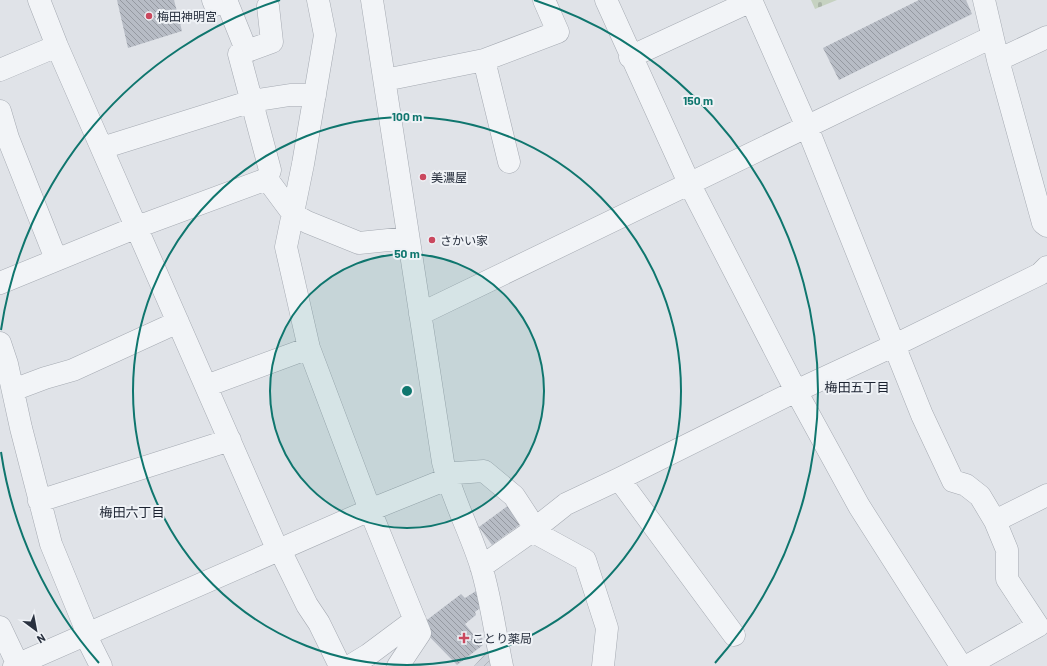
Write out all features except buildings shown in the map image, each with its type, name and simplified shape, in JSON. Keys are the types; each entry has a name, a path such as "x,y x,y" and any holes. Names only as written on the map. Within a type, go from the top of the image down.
{"street":[{"path":"39,0 57,46 279,550 307,605 319,623 340,666"},
{"path":"213,0 215,5 226,0 247,52"},
{"path":"318,0 325,35 286,247 309,348 370,510 420,633 398,666"},
{"path":"372,0 443,462 447,479 481,567 502,666"},
{"path":"385,80 484,60 558,32 544,0"},
{"path":"606,0 630,57 689,183 796,391 859,506 961,666"},
{"path":"630,57 751,0 806,127 922,415 954,481 966,485 980,496 995,521 1007,550 1008,579 1039,611 1038,626 967,666"},
{"path":"984,0 998,60 1043,223 1047,226"},
{"path":"0,283 137,227 266,179 270,170 239,54 272,42 268,6"},
{"path":"420,314 992,37"},
{"path":"998,60 1047,37"},
{"path":"0,70 57,46"},
{"path":"484,60 509,162"},
{"path":"102,148 252,101 290,95 315,95"},
{"path":"0,111 8,138 56,259"},
{"path":"266,179 293,214 307,222 359,243 408,238"},
{"path":"481,567 534,530 566,504 620,480 796,391 895,345 1040,274 1047,267"},
{"path":"13,390 72,370 178,322"},
{"path":"0,343 7,364 39,502 51,544 83,622 90,644 101,666"},
{"path":"206,386 309,348"},
{"path":"39,502 230,440"},
{"path":"0,627 16,665 370,510 447,479 456,473 484,471 514,496 534,530 585,560 607,628 603,666"},
{"path":"620,480 734,635"},
{"path":"995,521 1047,495"},
{"path":"350,666 368,655 415,620"}],"shaded area":[{"path":"488,650 491,666 474,666"}],"green space":[{"path":"811,0 837,0 815,9"}],"place":[{"name":"梅田神明宮","path":"149,16"},
{"name":"美濃屋","path":"423,177"},
{"name":"さかい家","path":"432,240"},
{"name":"ことり薬局","path":"464,638"}],"district":[{"name":"梅田五丁目","path":"857,387"},
{"name":"梅田六丁目","path":"132,512"}]}
